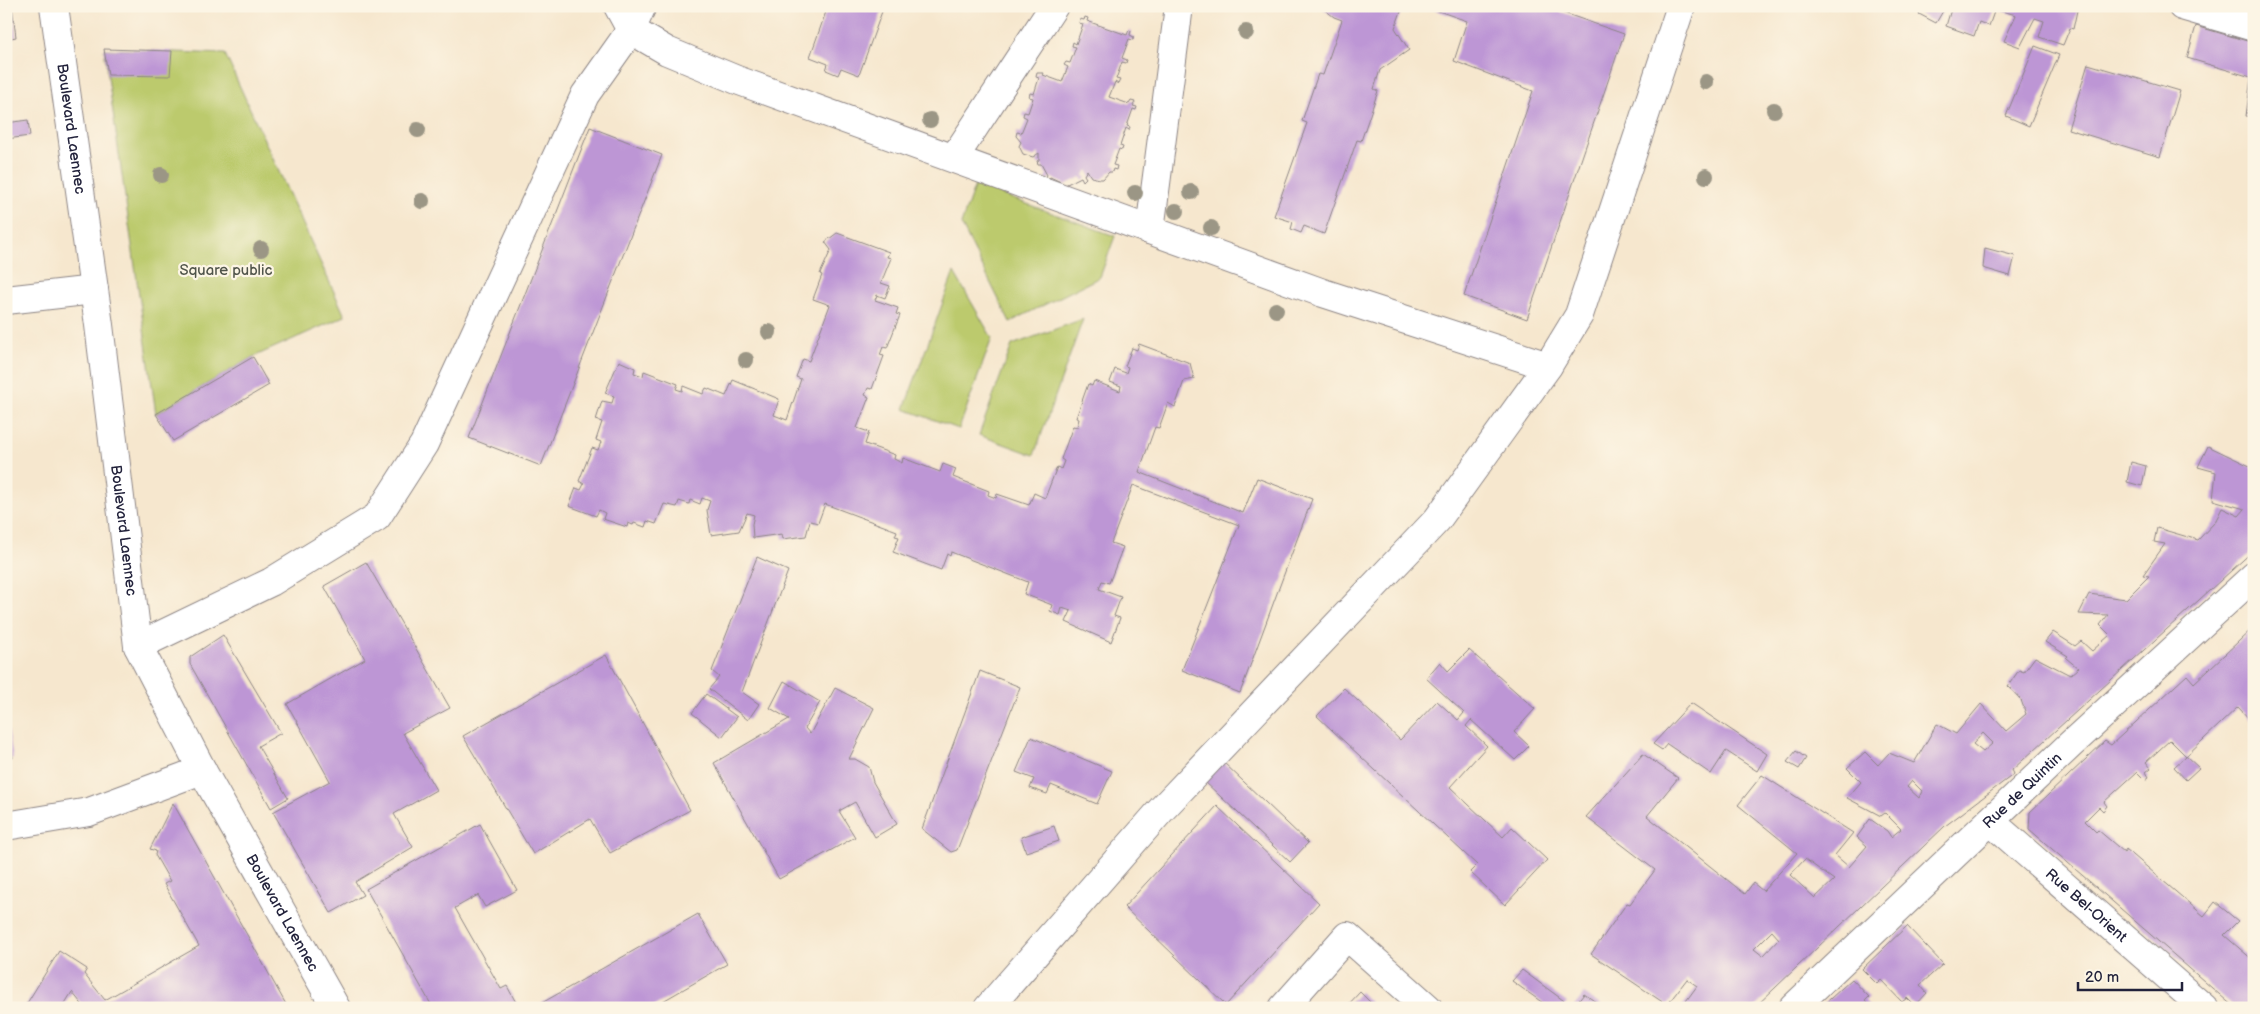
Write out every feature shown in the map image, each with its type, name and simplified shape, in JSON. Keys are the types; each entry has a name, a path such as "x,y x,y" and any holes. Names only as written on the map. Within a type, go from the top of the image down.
{"street":[{"name":"Boulevard Laennec","path":"54,6 94,290 138,646 202,770 336,1008"},
{"path":"618,6 637,18 667,51 737,80 1323,293 1548,366"},
{"path":"954,158 1054,6"},
{"path":"1150,230 1180,6"},
{"path":"988,1008 1162,809 1437,520 1548,366 1579,315 1681,6"},
{"path":"2182,6 2254,27"},
{"path":"138,646 271,582 377,517 424,444 586,95 637,18"},
{"path":"6,300 94,290"},
{"name":"Rue de Quintin","path":"1793,1008 1990,821 2254,576"},
{"path":"6,826 89,812 202,770"},
{"name":"Rue Bel-Orient","path":"1990,821 2204,1008"},
{"path":"1283,1008 1347,936 1428,1008"}],"green space":[{"name":"Square public","path":"104,49 225,54 345,316 253,357 156,414"},
{"path":"975,185 1115,236 1100,277 1010,322 961,224"},
{"path":"954,272 992,338 959,429 904,409"},
{"path":"1083,319 1034,455 979,435 1012,345"}],"building":[{"path":"6,6 12,6 16,37 6,39"},
{"path":"828,6 884,6 859,75 841,68 838,75 826,70 828,64 810,57"},
{"path":"1320,6 1403,6 1395,28 1409,50 1380,70 1374,89 1378,91 1361,141 1357,140 1324,234 1304,226 1301,233 1291,229 1293,222 1274,216 1307,123 1302,121 1318,74 1323,75 1342,20 1334,17"},
{"path":"1424,6 1544,6 1624,34 1527,319 1464,296 1533,91 1454,61 1467,21"},
{"path":"1923,6 1935,6 1943,11 1936,23 1919,14"},
{"path":"1952,6 2078,6 2073,29 2070,28 2063,45 2039,37 2044,21 2035,18 2020,47 2004,41 2016,15 1995,9 1989,26 1979,22 1974,36 1946,26"},
{"path":"1085,17 1088,18 1087,21 1127,35 1129,30 1131,31 1130,35 1134,37 1133,40 1129,39 1122,58 1127,60 1126,63 1122,62 1116,79 1120,80 1118,84 1115,82 1109,97 1129,104 1131,101 1135,102 1133,106 1137,107 1136,110 1133,109 1127,126 1130,127 1129,130 1126,128 1120,146 1123,147 1122,150 1119,149 1113,165 1117,166 1116,170 1113,169 1103,179 1100,179 1091,177 1087,170 1084,175 1086,178 1083,181 1081,177 1063,186 1063,183 1050,177 1048,180 1045,178 1047,175 1041,164 1038,164 1037,161 1039,160 1039,153 1033,157 1023,154 1019,146 1021,142 1016,136 1017,132 1021,133 1027,118 1023,116 1024,112 1028,113 1033,98 1029,97 1030,93 1034,94 1039,78 1036,77 1037,73 1044,73 1043,75 1062,82 1068,67 1064,65 1066,62 1070,63 1076,47 1072,46 1073,42 1076,44 1083,24 1079,23 1080,19 1084,20"},
{"path":"2196,26 2254,43 2254,117 2246,116 2251,77 2187,58"},
{"path":"2035,46 2059,55 2029,126 2006,116"},
{"path":"104,49 172,51 170,76 108,75"},
{"path":"2088,64 2180,91 2160,157 2068,129"},
{"path":"28,120 30,136 6,139 6,123"},
{"path":"590,127 662,155 541,466 469,438"},
{"path":"837,233 889,252 887,257 891,258 881,283 890,286 885,298 877,295 875,300 898,308 896,314 900,315 887,348 883,347 880,355 884,356 872,389 868,388 865,395 869,397 857,428 869,432 865,444 895,455 894,459 902,463 903,458 940,472 943,464 956,469 953,477 989,491 988,495 996,498 997,494 1029,505 1034,493 1045,498 1057,467 1061,469 1064,461 1061,459 1073,426 1077,427 1079,419 1076,418 1088,384 1092,386 1094,381 1120,391 1121,386 1110,382 1115,369 1126,373 1128,367 1125,366 1132,348 1137,350 1139,344 1190,363 1194,379 1184,381 1175,407 1168,403 1159,428 1155,427 1139,472 1243,513 1257,478 1312,499 1240,693 1182,670 1239,525 1133,485 1111,543 1123,547 1109,583 1102,581 1099,589 1121,597 1114,616 1120,618 1111,642 1066,622 1071,611 1062,608 1060,615 1050,611 1052,605 1024,594 1028,582 951,552 950,556 947,554 941,570 893,552 899,537 895,536 897,531 825,504 818,523 810,521 806,536 783,539 782,534 753,538 752,524 754,515 747,513 739,531 711,535 707,510 710,501 702,498 700,504 690,500 689,504 679,501 677,507 664,504 656,524 647,521 645,527 628,523 627,527 603,519 605,513 599,510 596,516 569,506 576,488 581,490 584,484 579,481 592,448 598,450 601,442 596,440 602,422 596,420 602,401 612,403 614,396 605,393 619,361 635,368 634,373 643,376 644,371 678,384 676,389 682,391 683,386 703,394 706,388 726,396 733,380 779,399 774,415 787,420 801,379 796,377 803,359 809,361 830,305 813,299 822,275 820,274 831,250 825,242"},
{"path":"1985,248 2015,256 2010,276 1983,268"},
{"path":"253,357 269,385 173,441 156,414"},
{"path":"2208,446 2254,468 2254,550 2012,770 2014,774 1945,826 1754,1008 1681,1008 1697,986 1687,979 1667,1005 1591,954 1627,903 1630,904 1655,870 1586,817 1643,754 1678,778 1647,816 1745,894 1753,883 1763,891 1797,853 1738,805 1762,775 1853,833 1835,855 1849,867 1867,846 1857,837 1870,819 1887,831 1891,837 1901,829 1885,813 1881,816 1847,798 1861,782 1847,768 1865,752 1878,765 1889,753 1914,763 1937,724 1956,734 1981,704 2006,731 2026,714 2021,700 2008,686 2019,670 2024,672 2035,657 2070,675 2078,668 2066,658 2068,656 2045,642 2053,632 2075,646 2081,641 2092,651 2110,635 2100,625 2108,615 2079,614 2089,594 2126,599 2149,576 2143,575 2165,544 2154,542 2157,528 2198,540 2215,522 2222,508 2239,516 2245,509 2213,500 2216,472 2198,467","holes":["1983,733 1993,743 1983,752 1973,744","1912,781 1922,791 1919,798 1907,787","1805,859 1834,880 1815,898 1790,875","1772,931 1779,939 1763,956 1754,949"]},
{"path":"2131,462 2146,466 2142,486 2127,482"},
{"path":"757,557 788,571 742,692 759,704 748,720 709,689 719,677 712,671"},
{"path":"366,562 450,708 403,733 436,790 394,814 413,847 355,882 363,895 331,913 273,812 330,781 287,704 365,659 324,586"},
{"path":"2254,627 2254,724 2238,707 2186,756 2170,740 2146,762 2151,768 2146,772 2149,777 2145,780 2137,772 2104,802 2107,806 2103,811 2099,807 2085,821 2096,832 2098,830 2124,852 2126,849 2204,916 2215,902 2238,921 2224,935 2254,961 2254,1008 2235,1008 2029,829 2030,812 2105,741 2111,745 2187,675 2194,683"},
{"path":"223,635 281,733 258,746 288,798 271,808 190,664 190,657"},
{"path":"1469,650 1535,709 1514,732 1529,746 1515,760 1471,720 1466,726 1487,746 1450,787 1503,837 1512,827 1547,860 1505,905 1470,872 1477,865 1317,716 1344,688 1400,740 1437,701 1458,720 1464,713 1426,678 1440,662 1448,671"},
{"path":"606,655 690,810 610,853 590,819 533,854 463,736"},
{"path":"980,671 1020,687 957,850 951,852 922,829"},
{"path":"784,681 820,702 805,728 810,734 835,688 874,708 849,759 855,759 869,767 873,782 897,824 875,837 855,802 839,811 855,837 779,879 714,763 789,719 770,708"},
{"path":"706,694 737,717 722,737 692,713"},
{"path":"1691,703 1767,754 1757,771 1726,751 1711,774 1667,744 1662,750 1653,744"},
{"path":"6,717 13,758 6,759"},
{"path":"1031,737 1112,771 1097,804 1051,785 1047,794 1030,788 1034,779 1016,772"},
{"path":"1796,751 1806,758 1799,769 1787,762"},
{"path":"2186,756 2199,768 2186,780 2174,767"},
{"path":"1222,761 1308,843 1290,862 1203,780"},
{"path":"173,803 288,1008 85,1008 72,992 62,1008 24,1008 59,951 87,969 84,974 105,1000 199,946 164,884 170,881 155,855 156,851 150,849"},
{"path":"1217,806 1319,903 1226,1005 1124,907"},
{"path":"480,824 517,890 485,907 478,895 455,908 501,989 507,986 519,1008 433,1008 366,889"},
{"path":"1054,826 1059,841 1026,852 1021,837"},
{"path":"698,914 727,964 651,1008 533,1008"},
{"path":"1907,926 1943,964 1920,985 1927,993 1915,1006 1907,998 1902,1002 1881,980 1877,984 1862,969"},
{"path":"1522,970 1567,1003 1563,1008 1550,1008 1512,981"},
{"path":"1852,979 1869,997 1865,1001 1871,1008 1820,1008"},
{"path":"1360,992 1376,1008 1345,1008"},
{"path":"1584,994 1605,1008 1573,1008"}]}
